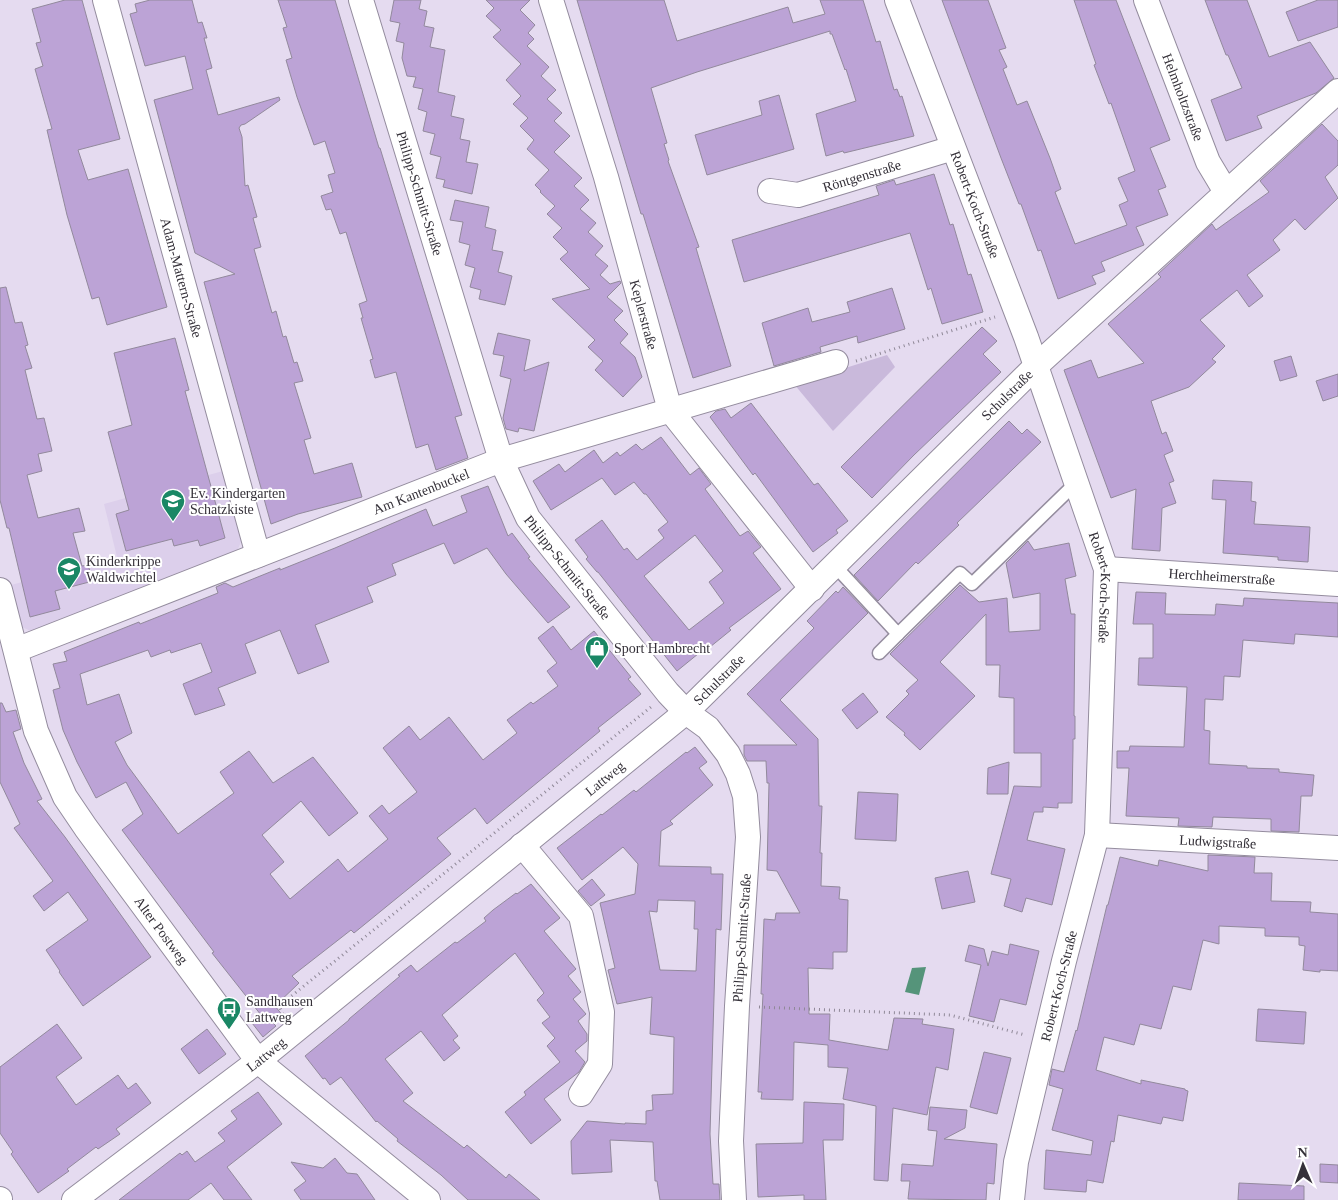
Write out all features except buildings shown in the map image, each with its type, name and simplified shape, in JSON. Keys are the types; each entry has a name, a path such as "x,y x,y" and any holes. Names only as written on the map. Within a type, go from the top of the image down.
{"street":[{"name":"Adam-Mattern-Straße","path":"105,0 258,555"},
{"name":"Philipp-Schmitt-Straße","path":"361,0 501,460 528,518 668,693 686,712 708,728 728,754 738,774 745,796 748,837 730,1140 734,1200"},
{"name":"Keplerstraße","path":"551,0 606,177 670,410 812,589"},
{"name":"Robert-Koch-Straße","path":"897,0 1036,366 1106,569 1097,835 1016,1162 1012,1200"},
{"name":"Helmholtzstraße","path":"1146,0 1208,162 1226,192"},
{"name":"Schulstraße","path":"686,712 1036,366 1338,91"},
{"name":"Röntgenstraße","path":"770,191 798,195 952,148"},
{"name":"Am Kantenbuckel","path":"16,650 501,460 836,362"},
{"name":"Herchheimerstraße","path":"1106,569 1338,584"},
{"name":"Alter Postweg","path":"0,590 36,731 65,797 86,828 258,1061 428,1200"},
{"name":"Lattweg","path":"74,1200 258,1061 686,712"},
{"name":"Ludwigstraße","path":"1097,835 1338,848"},
{"path":"522,845 580,916 602,1012 600,1064 581,1094"}],"lane":[{"path":"879,653 960,573 972,584 1077,482"},
{"path":"835,566 898,634"}],"path":[{"path":"836,362 842,365 1015,311"},
{"path":"291,1033 280,1006 668,693"},
{"path":"737,1006 950,1015 1045,1041"}],"shaded area":[{"path":"887,355 895,367 833,431 794,384"},
{"name":"Ev. Kindergarten Schatzkiste","path":"223,471 242,539 238,549 227,556 33,632 22,627 11,585 117,557 104,504"},
{"path":"926,967 919,995 905,992 912,968"}],"place":[{"name":"Ev. Kindergarten Schatzkiste","path":"173,522"},
{"name":"Kinderkrippe Waldwichtel","path":"69,590"},
{"name":"Sport Hambrecht","path":"597,669"},
{"name":"Sandhausen Lattweg","path":"229,1030"}]}
